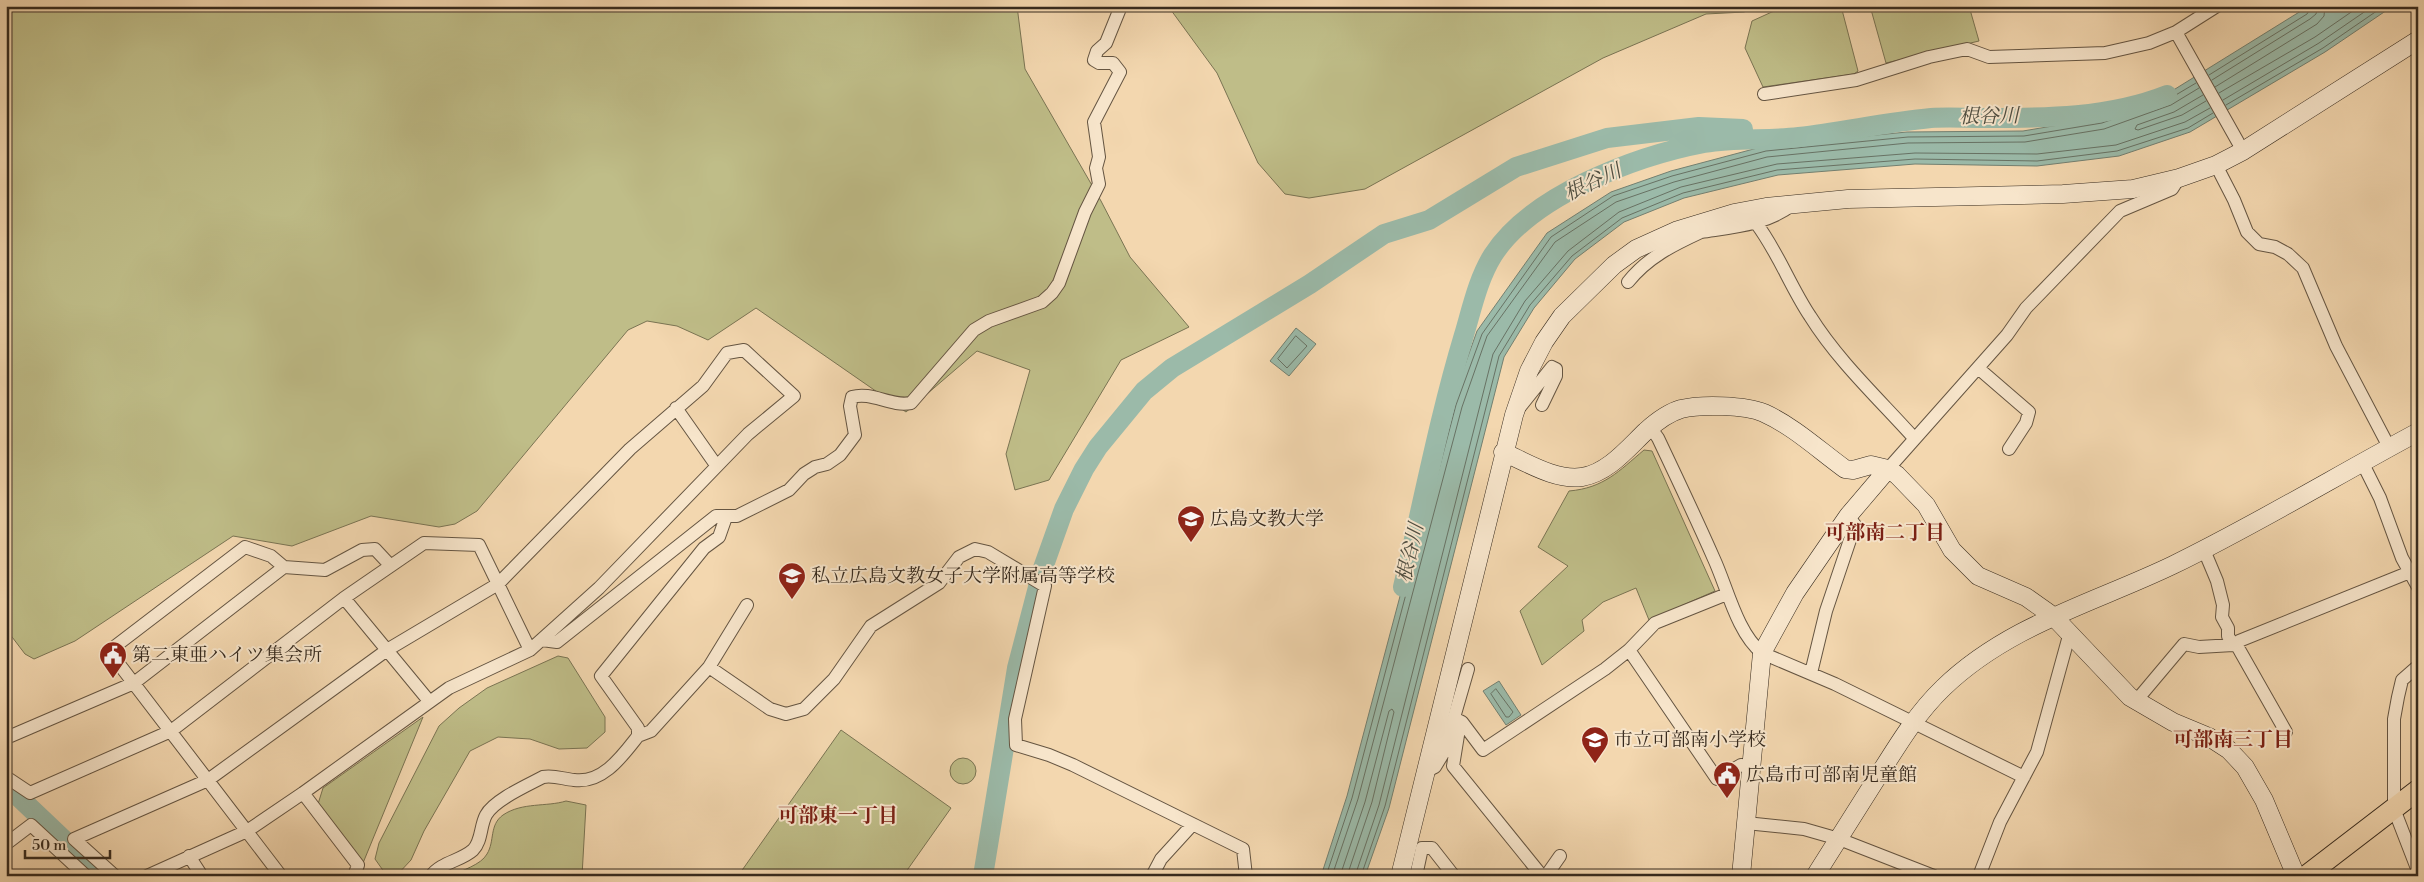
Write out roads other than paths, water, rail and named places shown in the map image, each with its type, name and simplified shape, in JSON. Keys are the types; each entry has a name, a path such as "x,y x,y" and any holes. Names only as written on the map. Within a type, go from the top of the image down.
{"main road":[{"path":"2306,876 2418,790"}],"street":[{"path":"542,640 558,642 716,516 737,516 760,503 776,498 788,490 804,474 815,467 827,464 840,455 855,435 850,406 852,397 862,394 904,404 911,403 974,330 989,321 1042,302 1052,293 1059,283 1085,212 1099,184 1096,168 1099,157 1094,122 1120,72 1113,63 1099,63 1094,60 1097,51 1106,43 1121,6"},
{"path":"1764,94 1856,80 1929,57 1967,49 1989,57 2105,53 2178,35 2217,6"},
{"path":"2178,35 2240,146"},
{"path":"1400,876 1503,452 1514,415 1529,371 1544,342 1562,316 1595,282 1636,250 1700,228 1734,212 1848,199 2063,194 2133,188 2179,178 2216,165 2240,146 2418,40"},
{"path":"2216,165 2234,200 2247,232 2259,244 2275,247 2288,254 2303,268 2336,346 2389,447"},
{"path":"1741,876 1762,653 1795,593 1848,516 1914,438 2007,335 2026,308 2120,211 2172,189 2179,178"},
{"path":"1628,282 1639,268 1651,258 1700,228 1756,223 1781,214 1794,204"},
{"path":"1756,223 1768,239 1810,316 1836,352 1914,438"},
{"path":"115,876 74,839 208,780 387,650 498,584 630,449 702,386 727,353 744,350 794,396 748,434 598,588 530,650 448,688 247,831 147,876"},
{"path":"1514,415 1552,367 1556,369 1556,376 1542,405"},
{"path":"1978,368 2029,412 2026,423 2009,449"},
{"path":"1503,452 1551,472 1569,477 1582,477 1596,473 1612,462 1664,416 1681,409 1737,407 1762,412 1780,422 1845,469 1853,470 1871,465 1888,469 1897,475 1926,505 1952,550 1978,576 2026,598 2053,616 2130,698 2174,722 2209,737 2229,750 2244,767 2264,800 2296,876"},
{"path":"676,408 716,465"},
{"path":"1650,427 1658,438 1715,561 1727,594 1753,646 1762,653 1811,673 2024,777"},
{"path":"1815,876 1912,722 1943,688 1978,658 2014,635 2053,616 2126,586 2204,550 2418,432"},
{"path":"2362,462 2380,498 2402,558 2418,587"},
{"path":"1811,673 1826,611 1855,525 1848,516"},
{"path":"638,736 638,728 601,676 704,548 719,537 726,517"},
{"path":"6,777 30,792 171,731 344,598 424,542 479,545 530,650"},
{"path":"282,876 109,651 245,547 271,556 284,567 325,570 362,550 375,549 390,564"},
{"path":"709,667 770,709 786,714 804,709 834,679 871,626 938,583 959,557 975,549 988,552 1045,586 1015,718 1016,745 1049,754 1243,849 1246,876"},
{"path":"2204,550 2217,581 2223,605 2222,618 2228,628 2228,636 2286,732"},
{"path":"6,738 134,683 284,567"},
{"path":"2136,701 2184,644 2199,647 2235,645 2239,641 2410,572"},
{"path":"1454,718 1462,722 1484,750 1629,650 1655,623 1727,594"},
{"path":"344,598 429,701"},
{"path":"430,876 445,864 471,852 478,844 481,825 487,812 543,776 552,775 584,780 604,772 618,762 638,736 651,730 709,667 747,605"},
{"path":"1979,876 2000,822 2037,752 2070,632"},
{"path":"1629,650 1717,779 1740,765 1752,766"},
{"path":"2418,666 2402,680 2394,719 2394,809 2418,871"},
{"path":"1425,772 1435,767 1444,752 1468,668"},
{"path":"1454,718 1459,729 1453,766 1542,876"},
{"path":"303,793 358,865 354,876"},
{"path":"1746,823 1804,830 1839,839 1934,876"},
{"path":"6,844 31,825 86,876"},
{"path":"1152,876 1161,860 1192,825"},
{"path":"1416,876 1422,848 1432,848 1454,876"},
{"path":"189,856 202,876"},
{"path":"1546,876 1560,856"}],"water":[{"path":"2309,6 2393,6 2325,52 2190,132 2119,156 2037,166 1915,164 1778,175 1684,198 1624,222 1575,259 1534,308 1504,357 1389,808 1365,876 1321,876 1347,796 1451,404 1477,331 1547,233 1611,192 1671,171 1765,146 1907,132 2023,131 2100,118 2167,94"},
{"path":"1296,328 1316,344 1289,376 1270,361"},
{"path":"1499,681 1521,715 1506,725 1483,691"}],"waterway":[{"name":"根谷川","path":"1403,587 1455,366 1479,284 1493,255 1510,233 1533,214 1559,197 1588,181 1618,168 1677,149 1704,143 1799,137 1931,118 2030,118 2077,115 2123,108 2167,95"},
{"path":"983,876 1017,668 1043,568 1064,509 1084,469 1098,447 1144,391 1172,368 1310,284 1384,234 1429,220 1516,167 1607,138 1699,127 1743,129"},
{"path":"6,785 102,876"}],"place":[{"name":"広島文教大学","path":"1191,543"},
{"name":"私立広島文教女子大学附属高等学校","path":"792,600"},
{"name":"第二東亜ハイツ集会所","path":"113,679"},
{"name":"市立可部南小学校","path":"1595,764"},
{"name":"広島市可部南児童館","path":"1727,799"}],"district":[{"name":"可部南二丁目","path":"1885,533"},
{"name":"可部南三丁目","path":"2233,740"},
{"name":"可部東一丁目","path":"838,816"}]}
